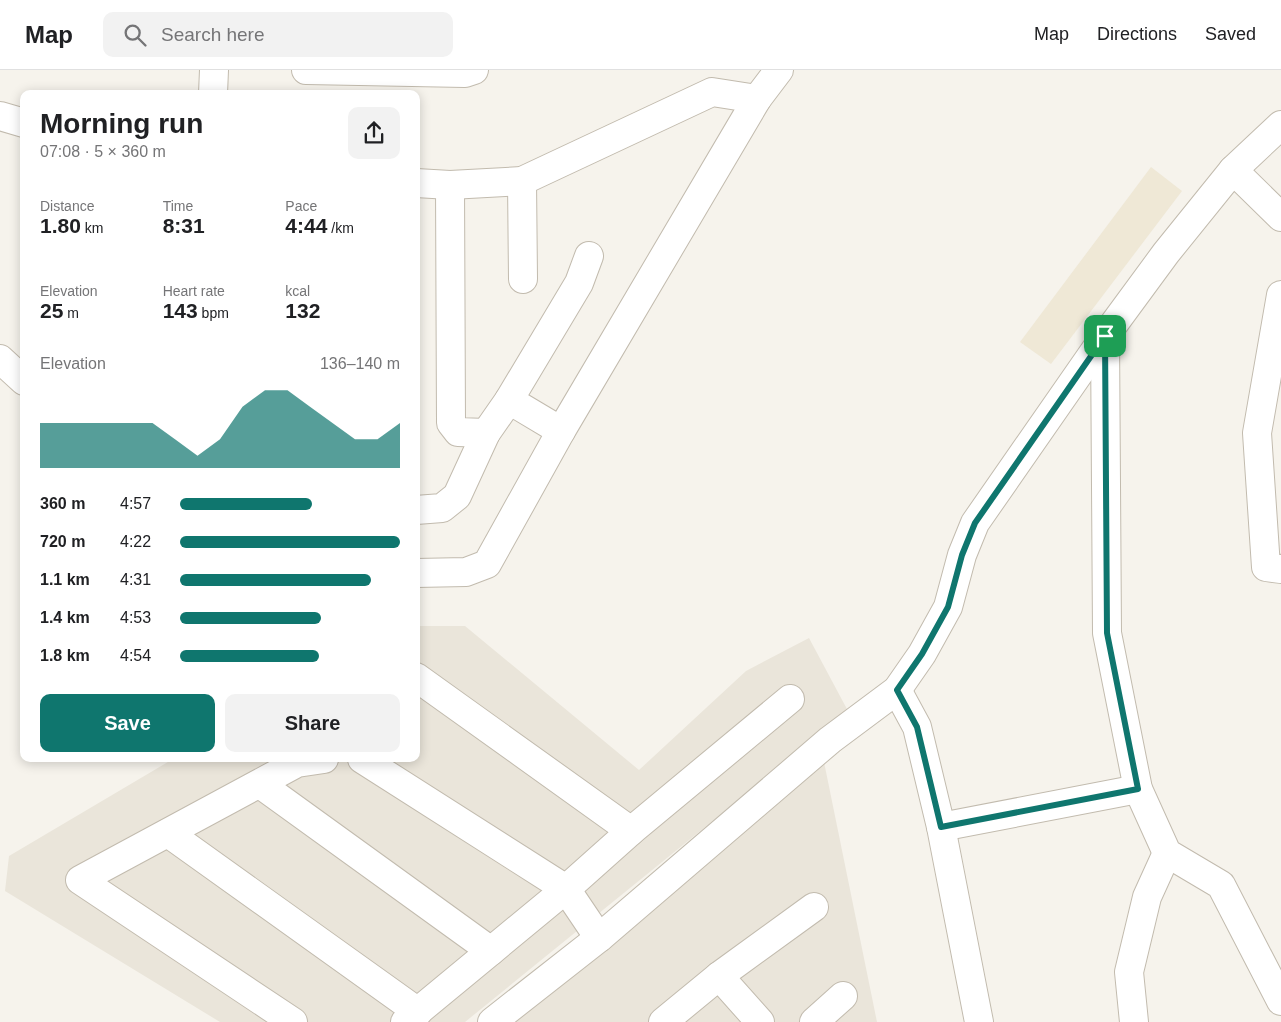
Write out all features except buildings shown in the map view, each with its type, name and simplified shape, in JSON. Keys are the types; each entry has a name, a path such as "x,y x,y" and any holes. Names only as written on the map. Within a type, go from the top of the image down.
{"street":[{"path":"213,90 214,70"},
{"path":"306,70 465,73 474,70"},
{"path":"420,573 466,572 487,564 561,431 757,100 778,70"},
{"path":"420,183 450,185 522,181 712,92 757,100"},
{"path":"0,116 20,122"},
{"path":"492,1022 599,938 830,740 897,690 922,654 948,607 962,555 975,523 1105,336 1166,253 1233,170 1281,125"},
{"path":"1233,170 1281,217"},
{"path":"522,181 523,279"},
{"path":"450,185 451,423 458,432 486,433"},
{"path":"420,510 442,508 457,496 486,433 509,400 579,283 589,256"},
{"path":"1281,295 1257,433 1266,568 1281,569"},
{"path":"1105,336 1107,633 1138,789 1167,853 1221,885 1281,1001"},
{"path":"0,359 20,377"},
{"path":"509,400 561,431"},
{"path":"420,680 631,831"},
{"path":"897,690 917,727 941,827 979,1022"},
{"path":"168,833 411,1017 566,889 631,831 790,699"},
{"path":"293,1022 80,880 260,784 295,762"},
{"path":"367,762 566,889 599,938"},
{"path":"260,784 490,951"},
{"path":"941,827 1138,789"},
{"path":"1134,1022 1129,972 1147,897 1167,853"},
{"path":"663,1022 719,976 814,907"},
{"path":"719,976 760,1022"},
{"path":"814,1022 843,996"}],"shaded area":[{"path":"1151,167 1182,191 1051,364 1020,342"},
{"path":"420,626 465,626 639,770 746,671 809,638 848,711 465,1022 220,1022 5,891 9,856 168,762 420,762"},
{"path":"824,762 877,1022 509,1022"}],"route":[{"path":"1105,336 1107,633 1138,789 941,827 917,727 897,690 922,654 948,607 962,555 975,523 1105,336"}]}
